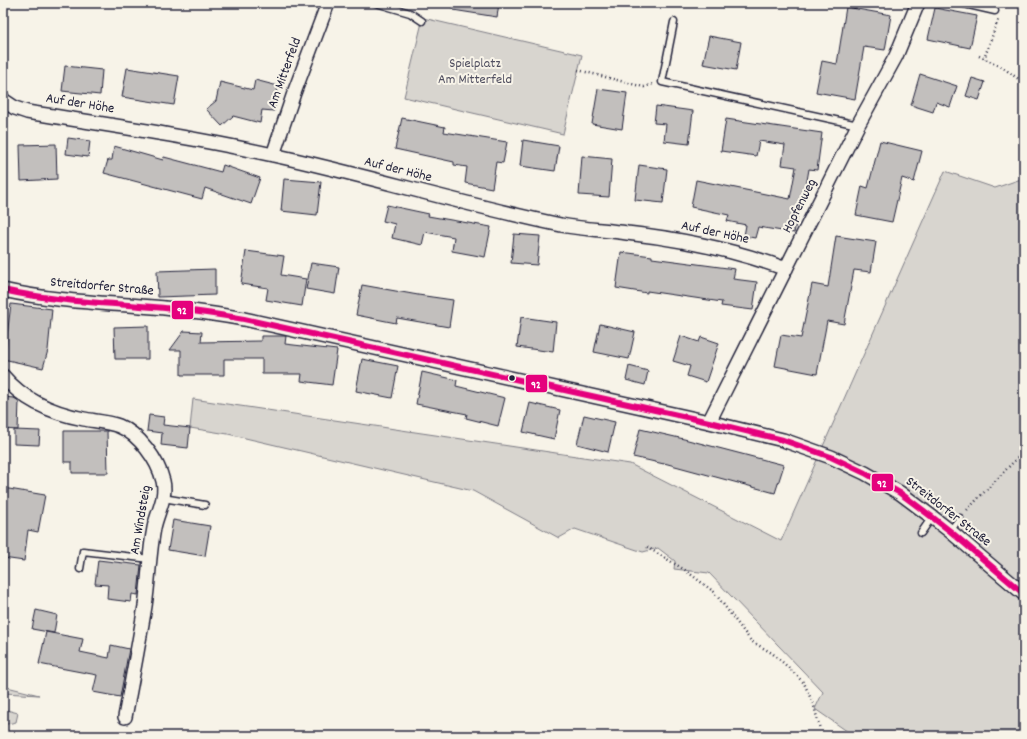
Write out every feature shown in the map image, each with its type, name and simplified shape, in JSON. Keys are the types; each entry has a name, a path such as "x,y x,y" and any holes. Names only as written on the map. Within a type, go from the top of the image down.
{"street":[{"name":"Am Mitterfeld","path":"273,155 294,93 328,3"},
{"name":"Hopfenweg","path":"709,422 858,125 896,56 918,3"},
{"name":"Auf der Höhe","path":"3,100 16,108 27,112 273,155 484,208 561,225 691,243 741,254 786,269"},
{"name":"Streitdorfer Straße","path":"3,290 57,299 192,311 244,319 709,422 783,440 831,457 865,473 900,493 950,531 1024,594"},
{"name":"Am Windsteig","path":"3,376 27,398 47,409 69,416 117,425 128,430 138,438 149,452 163,481 163,498 154,528 145,607 135,669 125,717"}],"lane":[{"path":"376,3 410,13 422,21"},
{"path":"960,3 994,11"},
{"path":"674,22 662,82 858,125"},
{"path":"163,498 205,505"},
{"path":"921,533 932,517"},
{"path":"950,531 960,518"},
{"path":"80,569 83,551 150,559"}],"path":[{"path":"984,59 999,19 994,11"},
{"path":"980,56 1002,67 1024,83"},
{"path":"578,70 644,87 662,82"},
{"path":"960,518 1024,451"},
{"path":"647,547 685,570 714,592 751,641 772,653 804,683 814,706 820,729"}],"green space":[{"name":"Spielplatz Am Mitterfeld","path":"423,18 582,55 563,134 404,97"},
{"path":"945,171 995,188 1024,178 1024,736 854,736 815,709 823,692 709,573 674,569 675,561 658,548 643,552 575,529 559,538 473,491 228,434 190,428 193,399 630,464 781,541"},
{"path":"3,686 39,695 3,693"},
{"path":"3,709 18,713 16,722 3,725"}],"building":[{"path":"454,3 499,3 497,17 453,10"},
{"path":"846,7 891,15 885,50 864,47 855,99 816,92 822,61 837,64"},
{"path":"935,8 977,16 970,48 928,39"},
{"path":"709,36 741,42 736,70 703,64"},
{"path":"65,66 102,70 100,95 62,91"},
{"path":"127,68 179,76 174,105 122,97"},
{"path":"920,74 957,86 950,107 936,102 933,112 911,105"},
{"path":"972,78 985,82 979,100 966,96"},
{"path":"255,80 278,86 274,111 262,110 260,123 233,116 222,126 206,109 216,101 220,82 253,90"},
{"path":"598,89 627,93 622,129 592,124"},
{"path":"656,106 693,111 689,144 664,141 666,124 654,123"},
{"path":"402,118 445,127 444,132 507,142 503,163 496,162 492,188 465,183 467,167 454,165 454,162 395,149"},
{"path":"726,119 822,133 817,170 809,169 803,204 800,203 794,233 758,227 755,238 744,236 746,225 727,221 729,215 691,207 696,180 790,199 796,167 782,165 785,145 759,141 756,156 721,151"},
{"path":"68,138 90,141 88,157 66,154"},
{"path":"523,140 559,146 555,171 520,166"},
{"path":"880,141 922,151 914,182 902,178 892,222 856,215 862,186 868,188"},
{"path":"56,144 57,179 21,181 20,145"},
{"path":"114,146 163,160 164,157 221,172 223,165 260,178 251,204 205,188 202,199 104,173 108,160 112,160"},
{"path":"582,156 612,159 609,197 579,195"},
{"path":"639,165 667,169 663,203 635,200"},
{"path":"284,179 321,182 317,215 281,211"},
{"path":"387,205 429,214 428,216 491,227 485,257 452,251 454,237 425,232 422,245 392,238 395,224 383,221"},
{"path":"514,234 540,236 537,265 511,263"},
{"path":"836,236 876,242 871,272 854,270 844,324 827,321 817,374 775,366 781,335 801,338 812,284 828,287"},
{"path":"246,251 284,256 281,275 306,279 302,306 266,300 268,288 241,284"},
{"path":"621,252 652,256 652,258 735,269 733,279 757,282 753,310 721,306 722,302 616,288"},
{"path":"311,263 339,267 335,294 306,289"},
{"path":"215,269 215,295 158,297 157,271"},
{"path":"362,285 453,300 449,327 397,318 396,323 356,315"},
{"path":"11,304 52,309 48,350 43,368 3,359"},
{"path":"521,317 556,322 553,352 517,347"},
{"path":"600,324 635,332 629,359 594,352"},
{"path":"148,326 148,359 115,359 114,327"},
{"path":"184,331 202,332 201,342 261,341 261,336 286,336 285,344 337,350 332,385 301,381 302,374 262,374 262,359 224,359 224,375 181,375 181,350 170,350"},
{"path":"681,336 699,342 701,337 719,343 706,382 687,376 690,366 673,361"},
{"path":"362,359 398,366 392,398 356,391"},
{"path":"629,366 648,371 645,385 626,380"},
{"path":"422,372 457,380 456,386 505,398 498,426 466,418 467,414 416,404"},
{"path":"3,397 14,398 19,401 18,430 3,429"},
{"path":"530,403 560,410 554,439 523,432"},
{"path":"149,415 164,417 163,425 190,428 188,448 161,445 162,433 147,431"},
{"path":"584,415 615,422 608,452 577,444"},
{"path":"640,429 784,465 775,493 664,463 633,457"},
{"path":"14,430 40,431 39,445 14,444"},
{"path":"64,431 107,431 108,473 72,473 72,462 64,462"},
{"path":"3,488 45,495 38,532 28,530 24,561 3,558"},
{"path":"173,520 210,526 205,556 168,550"},
{"path":"98,560 141,565 138,595 132,594 131,602 107,599 108,585 95,584"},
{"path":"36,610 57,615 54,633 32,629"},
{"path":"46,632 83,639 80,652 109,658 111,645 129,649 120,697 93,692 97,675 39,664"}],"transit line":[{"name":"92","path":"3,290 50,298 168,308 244,319 709,422 783,440 831,457 865,473 900,493 950,531 1024,594"}]}
